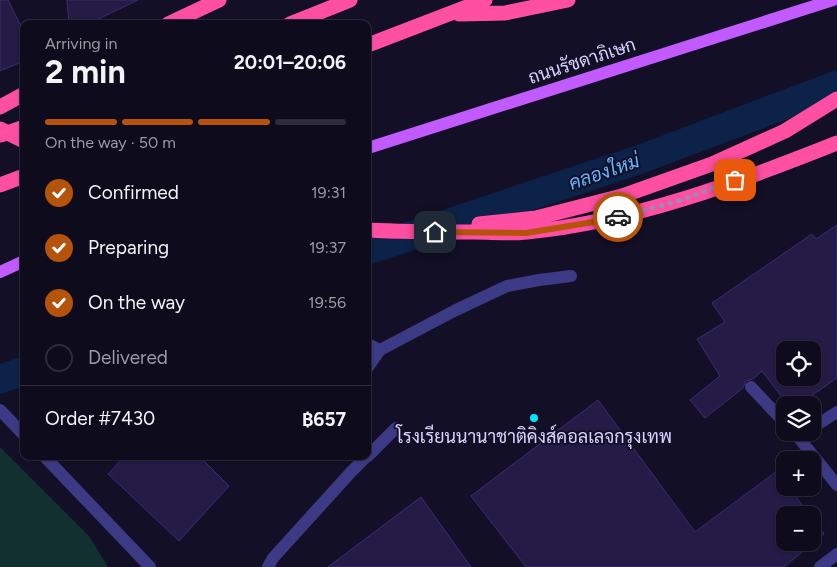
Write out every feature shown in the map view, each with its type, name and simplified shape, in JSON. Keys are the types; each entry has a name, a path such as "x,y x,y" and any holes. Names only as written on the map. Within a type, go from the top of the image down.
{"highway":[{"path":"176,20 219,0"},
{"path":"300,20 350,0"},
{"path":"371,44 485,0"},
{"path":"448,14 505,13 568,0"},
{"path":"0,107 20,96"},
{"path":"398,232 536,218 622,196 721,160 784,131 837,99"},
{"path":"0,135 20,128"},
{"path":"0,129 20,140"},
{"path":"0,140 20,147"},
{"path":"371,230 526,233 600,221 675,202 785,164 837,143"},
{"path":"0,185 20,178"}],"main road":[{"name":"ถนนรัชดาภิเษก","path":"806,7 819,0"},
{"name":"ถนนรัชดาภิเษก","path":"371,147 806,7 833,0"},
{"path":"0,272 20,263"}],"street":[{"path":"371,363 380,350 454,311 507,286 571,276"},
{"path":"371,346 380,350"},
{"path":"751,387 776,413"},
{"path":"0,410 20,431"},
{"path":"821,422 837,412"},
{"path":"371,452 396,428"},
{"path":"804,441 837,485"},
{"path":"48,460 150,567"},
{"path":"268,567 280,551 363,460"},
{"path":"820,567 837,554"}],"green space":[{"path":"0,447 89,536 108,567 0,567"}],"building":[{"path":"0,0 8,0 20,24 20,63 0,71"},
{"path":"67,0 138,0 96,20 69,20"},
{"path":"837,225 837,378 811,396 781,396 762,371 753,379 746,381 743,388 705,418 690,400 720,376 697,339 725,322 712,303 812,234 816,239"},
{"path":"598,400 695,532 776,472 776,496 795,496 803,506 776,506 776,551 803,551 784,567 526,567 471,496"},
{"path":"121,460 203,460 229,486 179,541 108,474"},
{"path":"421,497 471,567 328,567"}],"waterway":[{"name":"คลองใหม่","path":"371,249 641,159 837,85"},
{"name":"คลองใหม่","path":"0,379 20,372"}],"way so far":[{"path":"618,217 675,202 735,180"}],"place":[{"name":"โรงเรียนนานาชาติคิงส์คอลเลจกรุงเทพ","path":"534,418"}],"route":[{"path":"435,232 526,233 618,217"}]}
